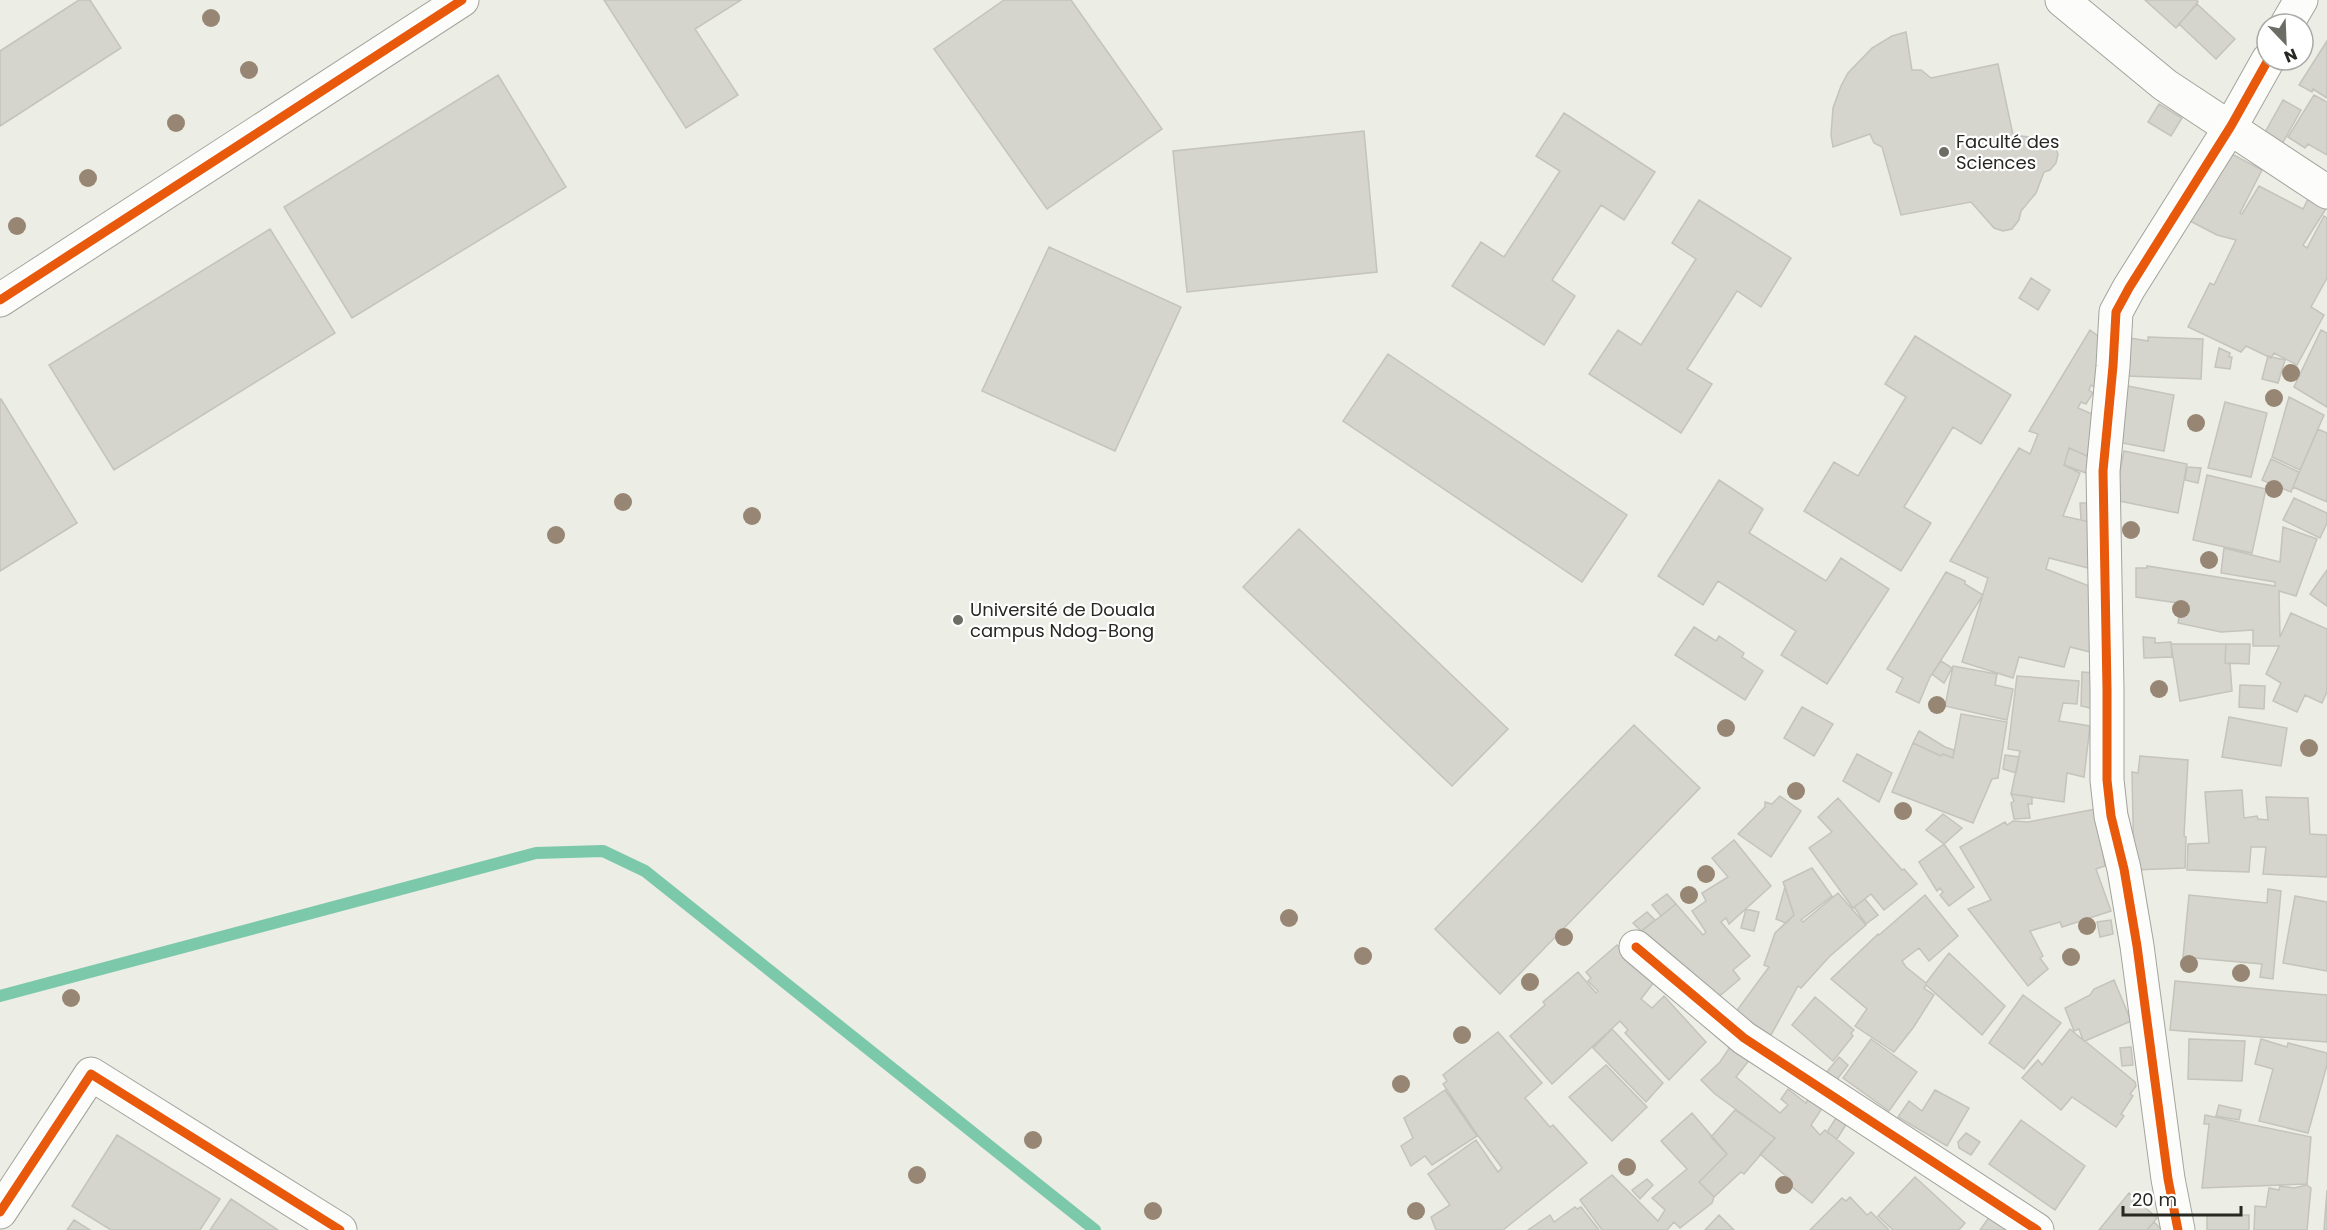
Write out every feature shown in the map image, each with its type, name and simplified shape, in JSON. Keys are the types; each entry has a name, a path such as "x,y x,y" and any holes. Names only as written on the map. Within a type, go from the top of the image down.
{"street":[{"path":"0,300 462,0"},
{"path":"2062,0 2165,85 2231,126 2327,192"},
{"path":"2178,1230 2168,1179 2137,946 2124,869 2110,816 2107,780 2108,689 2103,471 2114,366 2116,312 2231,126 2261,72"},
{"path":"1636,946 1744,1038 2037,1230"},
{"path":"0,1212 91,1074 340,1230"}],"building":[{"path":"79,0 90,0 121,48 0,126 0,51"},
{"path":"604,0 741,0 695,29 738,95 686,128"},
{"path":"1004,0 1071,0 1162,129 1047,209 934,49"},
{"path":"2145,0 2197,0 2198,2 2176,28"},
{"path":"2197,4 2235,39 2216,59 2179,24"},
{"path":"1906,32 1912,70 1921,70 1931,78 1998,64 2013,135 2045,139 2055,147 2058,154 2056,163 2050,170 2044,172 2036,193 2021,211 2019,220 2012,229 2003,231 1994,228 1971,202 1901,215 1882,147 1874,143 1870,134 1833,147 1831,135 1833,108 1848,73 1872,48 1892,36"},
{"path":"2327,41 2327,98 2313,89 2312,92 2299,85 2307,72 2315,72 2315,60"},
{"path":"498,75 566,187 352,318 284,207"},
{"path":"2314,95 2327,102 2327,155 2308,144 2305,148 2288,137"},
{"path":"2283,100 2301,110 2281,146 2263,136"},
{"path":"2159,104 2182,118 2171,136 2148,122"},
{"path":"1564,113 1655,172 1624,220 1601,205 1552,280 1575,296 1544,345 1452,286 1481,242 1504,257 1560,171 1536,156"},
{"path":"1364,131 1377,272 1187,292 1173,151"},
{"path":"2228,152 2262,170 2240,213 2242,214 2259,186 2303,209 2311,193 2327,207 2303,245 2307,248 2324,216 2327,218 2327,278 2311,307 2324,315 2297,365 2274,353 2271,358 2246,346 2241,352 2188,327 2210,283 2214,285 2236,240 2217,235 2186,219"},
{"path":"1699,200 1791,258 1761,307 1737,291 1687,369 1712,384 1681,433 1589,374 1618,330 1641,345 1696,259 1672,243"},
{"path":"270,229 335,333 114,470 49,365"},
{"path":"1049,247 1181,307 1115,451 982,391"},
{"path":"2031,278 2050,290 2038,310 2019,298"},
{"path":"2090,330 2104,340 2101,391 2091,385 2089,390 2093,393 2086,404 2081,402 2078,408 2101,418 2089,457 2069,448 2064,465 2080,473 2063,516 2099,524 2092,569 2049,558 2046,569 2094,588 2090,652 2070,647 2064,667 2019,657 2013,678 1962,662 1988,578 1950,561 2019,448 2030,454 2038,434 2029,431"},
{"path":"2321,330 2327,333 2327,407 2294,387"},
{"path":"1915,336 2011,395 1981,444 1953,427 1904,507 1931,523 1901,571 1804,511 1834,462 1858,476 1906,397 1885,384"},
{"path":"2148,337 2203,339 2201,379 2128,376 2130,338 2148,341"},
{"path":"2219,348 2230,353 2229,357 2232,357 2230,369 2215,367"},
{"path":"1388,354 1627,515 1582,582 1343,421"},
{"path":"2268,356 2285,360 2278,383 2262,379"},
{"path":"2128,386 2174,395 2164,451 2117,442"},
{"path":"2289,397 2324,415 2300,470 2272,457"},
{"path":"0,400 77,523 0,571"},
{"path":"2225,402 2267,413 2251,477 2208,468"},
{"path":"2318,429 2327,433 2327,502 2293,487"},
{"path":"2069,448 2092,458 2086,473 2064,465"},
{"path":"2124,451 2187,464 2178,513 2114,500"},
{"path":"2271,459 2299,472 2291,492 2262,480"},
{"path":"2187,467 2201,468 2198,483 2185,480"},
{"path":"2207,475 2266,489 2252,553 2193,540"},
{"path":"1719,480 1763,509 1749,533 1826,581 1841,558 1889,589 1827,684 1781,655 1796,631 1718,581 1703,605 1658,576"},
{"path":"2294,498 2327,513 2327,523 2320,538 2283,520"},
{"path":"2080,503 2088,503 2094,523 2081,520"},
{"path":"2283,527 2317,539 2296,596 2279,591 2280,637 2291,613 2327,629 2327,692 2322,703 2305,695 2297,712 2273,701 2281,683 2266,674 2279,646 2253,646 2253,630 2221,632 2178,623 2180,613 2176,613 2178,603 2136,597 2136,568 2147,568 2147,566 2275,586 2275,582 2221,573 2224,548 2280,562"},
{"path":"1299,529 1508,729 1452,786 1243,587"},
{"path":"2327,570 2327,606 2310,594"},
{"path":"1946,572 1965,581 1965,584 1983,595 1930,677 1919,703 1896,692 1903,678 1887,669"},
{"path":"1694,627 1716,641 1719,636 1744,653 1742,657 1763,671 1745,700 1675,655"},
{"path":"2143,637 2155,638 2155,643 2171,642 2172,657 2144,658"},
{"path":"2171,644 2226,644 2225,663 2230,664 2232,691 2180,701"},
{"path":"2226,644 2250,644 2249,664 2225,663"},
{"path":"1941,661 1952,668 1944,683 1932,674"},
{"path":"1953,666 1997,674 1995,685 2013,689 2007,720 1945,706"},
{"path":"2082,672 2096,673 2094,709 2081,706"},
{"path":"2017,676 2079,681 2077,704 2063,703 2059,721 2090,726 2084,777 2067,773 2064,802 2011,794 2020,751 2008,749"},
{"path":"2240,685 2265,686 2264,709 2239,707"},
{"path":"1802,707 1833,724 1814,756 1784,738"},
{"path":"1961,714 2007,722 1998,778 1992,779 1973,823 1892,792 1913,743 1941,756 1943,754 1953,758"},
{"path":"2229,717 2287,728 2281,766 2222,757"},
{"path":"1634,725 1700,788 1500,994 1435,929"},
{"path":"1919,731 1954,750 1953,758 1943,754 1941,756 1913,743"},
{"path":"1857,754 1892,773 1879,802 1843,781"},
{"path":"2005,755 2019,757 2016,773 2003,769"},
{"path":"2140,756 2188,760 2184,836 2186,837 2185,868 2134,870 2132,772 2138,773"},
{"path":"2242,790 2244,818 2257,816 2258,819 2268,820 2266,797 2308,798 2310,834 2327,835 2327,877 2263,874 2266,847 2251,847 2249,872 2187,870 2188,844 2209,843 2205,792"},
{"path":"2011,794 2032,797 2032,804 2028,804 2030,818 2014,819 2011,803 2014,801"},
{"path":"1780,796 1801,811 1771,857 1738,834 1765,807 1765,802 1772,804"},
{"path":"1838,798 1917,884 1884,910 1871,894 1853,908 1809,848 1832,832 1818,817"},
{"path":"2096,809 2105,866 2096,869 2111,911 2062,927 2060,922 2030,931 2043,956 2040,958 2048,969 2028,986 1968,909 1991,900 1960,847 2005,822 2007,825 2013,821 2028,822"},
{"path":"1943,814 1962,828 1944,844 1926,830"},
{"path":"1734,840 1771,886 1729,924 1726,918 1721,922 1750,956 1733,970 1740,979 1710,1004 1638,934 1676,904 1703,935 1706,932 1692,911 1706,901 1702,893 1728,877 1712,858"},
{"path":"1944,844 1974,887 1949,906 1940,895 1943,892 1940,888 1937,891 1919,862"},
{"path":"1812,868 1832,896 1801,920 1803,922 1838,893 1866,925 1829,957 1801,988 1798,986 1771,1035 1735,1013 1769,967 1764,965 1775,933 1794,915 1783,882"},
{"path":"1785,887 1794,915 1786,923 1776,919"},
{"path":"2268,889 2281,891 2273,979 2260,977 2262,964 2183,957 2189,895 2267,903"},
{"path":"1667,894 1676,904 1661,916 1652,905"},
{"path":"1925,895 1958,936 1929,961 1919,948 1902,961 1906,967 1926,983 1949,953 2005,1006 1982,1035 1926,985 1924,988 1934,995 1894,1052 1855,1026 1867,1009 1831,979 1878,934"},
{"path":"2295,896 2327,902 2327,971 2283,963"},
{"path":"1865,899 1878,915 1866,924 1854,907"},
{"path":"1746,909 1759,912 1754,931 1741,928"},
{"path":"1647,912 1655,920 1641,931 1633,923"},
{"path":"2111,920 2113,934 2100,937 2097,922"},
{"path":"1617,945 1654,982 1641,999 1652,1008 1664,996 1706,1042 1669,1080 1625,1033 1628,1030 1620,1021 1552,1084 1510,1036 1545,1005 1543,1002 1578,972 1596,993 1598,991 1588,981 1591,978 1586,972"},
{"path":"2114,980 2131,1021 2085,1041 2135,1082 2136,1086 2130,1094 2133,1096 2121,1114 2124,1116 2116,1127 2072,1097 2061,1110 2022,1078 2038,1060 2042,1065 2070,1029 2083,1040 2079,1029 2074,1031 2065,1008 2090,995 2094,989"},
{"path":"2175,981 2327,995 2327,1042 2170,1030"},
{"path":"2023,995 2061,1023 2024,1069 1989,1043"},
{"path":"1815,997 1854,1030 1851,1033 1853,1036 1833,1061 1792,1025"},
{"path":"1612,1029 1663,1083 1646,1102 1593,1048"},
{"path":"1498,1032 1542,1083 1525,1098 1550,1127 1553,1125 1587,1163 1503,1230 1436,1230 1431,1217 1450,1205 1428,1174 1476,1140 1498,1172 1502,1168 1443,1084 1447,1081 1443,1075"},
{"path":"1871,1039 1917,1072 1889,1111 1843,1078"},
{"path":"2189,1039 2245,1041 2242,1081 2188,1079"},
{"path":"2261,1039 2287,1047 2288,1043 2327,1053 2327,1065 2308,1133 2259,1121 2273,1069 2255,1064"},
{"path":"1732,1044 1751,1058 1736,1077 1780,1113 1788,1105 1781,1099 1788,1089 1806,1103 1809,1097 1823,1107 1811,1125 1820,1135 1825,1130 1854,1153 1812,1203 1782,1179 1786,1176 1760,1154 1775,1138 1715,1094 1701,1080 1720,1062"},
{"path":"2131,1047 2133,1065 2122,1066 2120,1048"},
{"path":"1839,1057 1848,1065 1836,1081 1826,1073"},
{"path":"1606,1065 1647,1107 1612,1141 1569,1097"},
{"path":"1445,1090 1477,1136 1432,1165 1425,1156 1411,1166 1401,1146 1413,1138 1404,1118"},
{"path":"1935,1090 1969,1108 1947,1146 1898,1117 1909,1101 1922,1111"},
{"path":"2219,1105 2241,1110 2239,1120 2216,1116"},
{"path":"1735,1110 1775,1138 1744,1174 1741,1172 1714,1197 1699,1182 1727,1154 1711,1137"},
{"path":"1692,1113 1727,1154 1699,1182 1714,1197 1712,1203 1680,1228 1674,1222 1667,1230 1602,1230 1580,1200 1612,1175 1658,1221 1665,1210 1652,1198 1687,1169 1661,1141"},
{"path":"2205,1115 2311,1137 2307,1184 2202,1188 2209,1124 2204,1124"},
{"path":"1836,1118 1847,1123 1837,1139 1827,1132"},
{"path":"2021,1120 2085,1166 2055,1210 1989,1164"},
{"path":"1966,1133 1980,1142 1971,1155 1959,1148 1958,1142"},
{"path":"117,1135 220,1199 200,1230 111,1230 72,1206"},
{"path":"1915,1177 1965,1223 1959,1230 1893,1230 1878,1216"},
{"path":"1647,1179 1653,1185 1640,1199 1632,1190"},
{"path":"2307,1185 2311,1188 2307,1230 2254,1230 2255,1206 2266,1207 2269,1188 2279,1190 2280,1186 2294,1188"},
{"path":"2327,1190 2327,1230 2324,1230"},
{"path":"2129,1193 2157,1218 2147,1230 2099,1230"},
{"path":"1850,1197 1867,1215 1871,1212 1889,1230 1810,1230 1842,1198 1846,1201"},
{"path":"231,1199 278,1230 210,1230"},
{"path":"1575,1207 1577,1209 1581,1207 1599,1230 1528,1230 1550,1215 1554,1222"},
{"path":"1719,1215 1734,1230 1705,1230"},
{"path":"2207,1215 2249,1215 2249,1230 2207,1230"},
{"path":"1990,1216 2009,1230 1980,1230"},
{"path":"74,1220 90,1230 67,1230"},
{"path":"2154,1222 2162,1230 2147,1230"}],"waterway":[{"path":"0,996 536,853 603,851 645,871 1095,1230"}],"cycle path":[{"path":"0,300 462,0"},
{"path":"2178,1230 2168,1179 2137,946 2124,869 2111,816 2107,780 2103,471 2116,312 2231,126 2261,72"},
{"path":"1636,947 1744,1038 2037,1230"},
{"path":"0,1212 91,1074 340,1230"}],"place":[{"name":"Faculté des Sciences","path":"1944,152"},
{"name":"Université de Douala campus Ndog-Bong","path":"958,620"}]}
